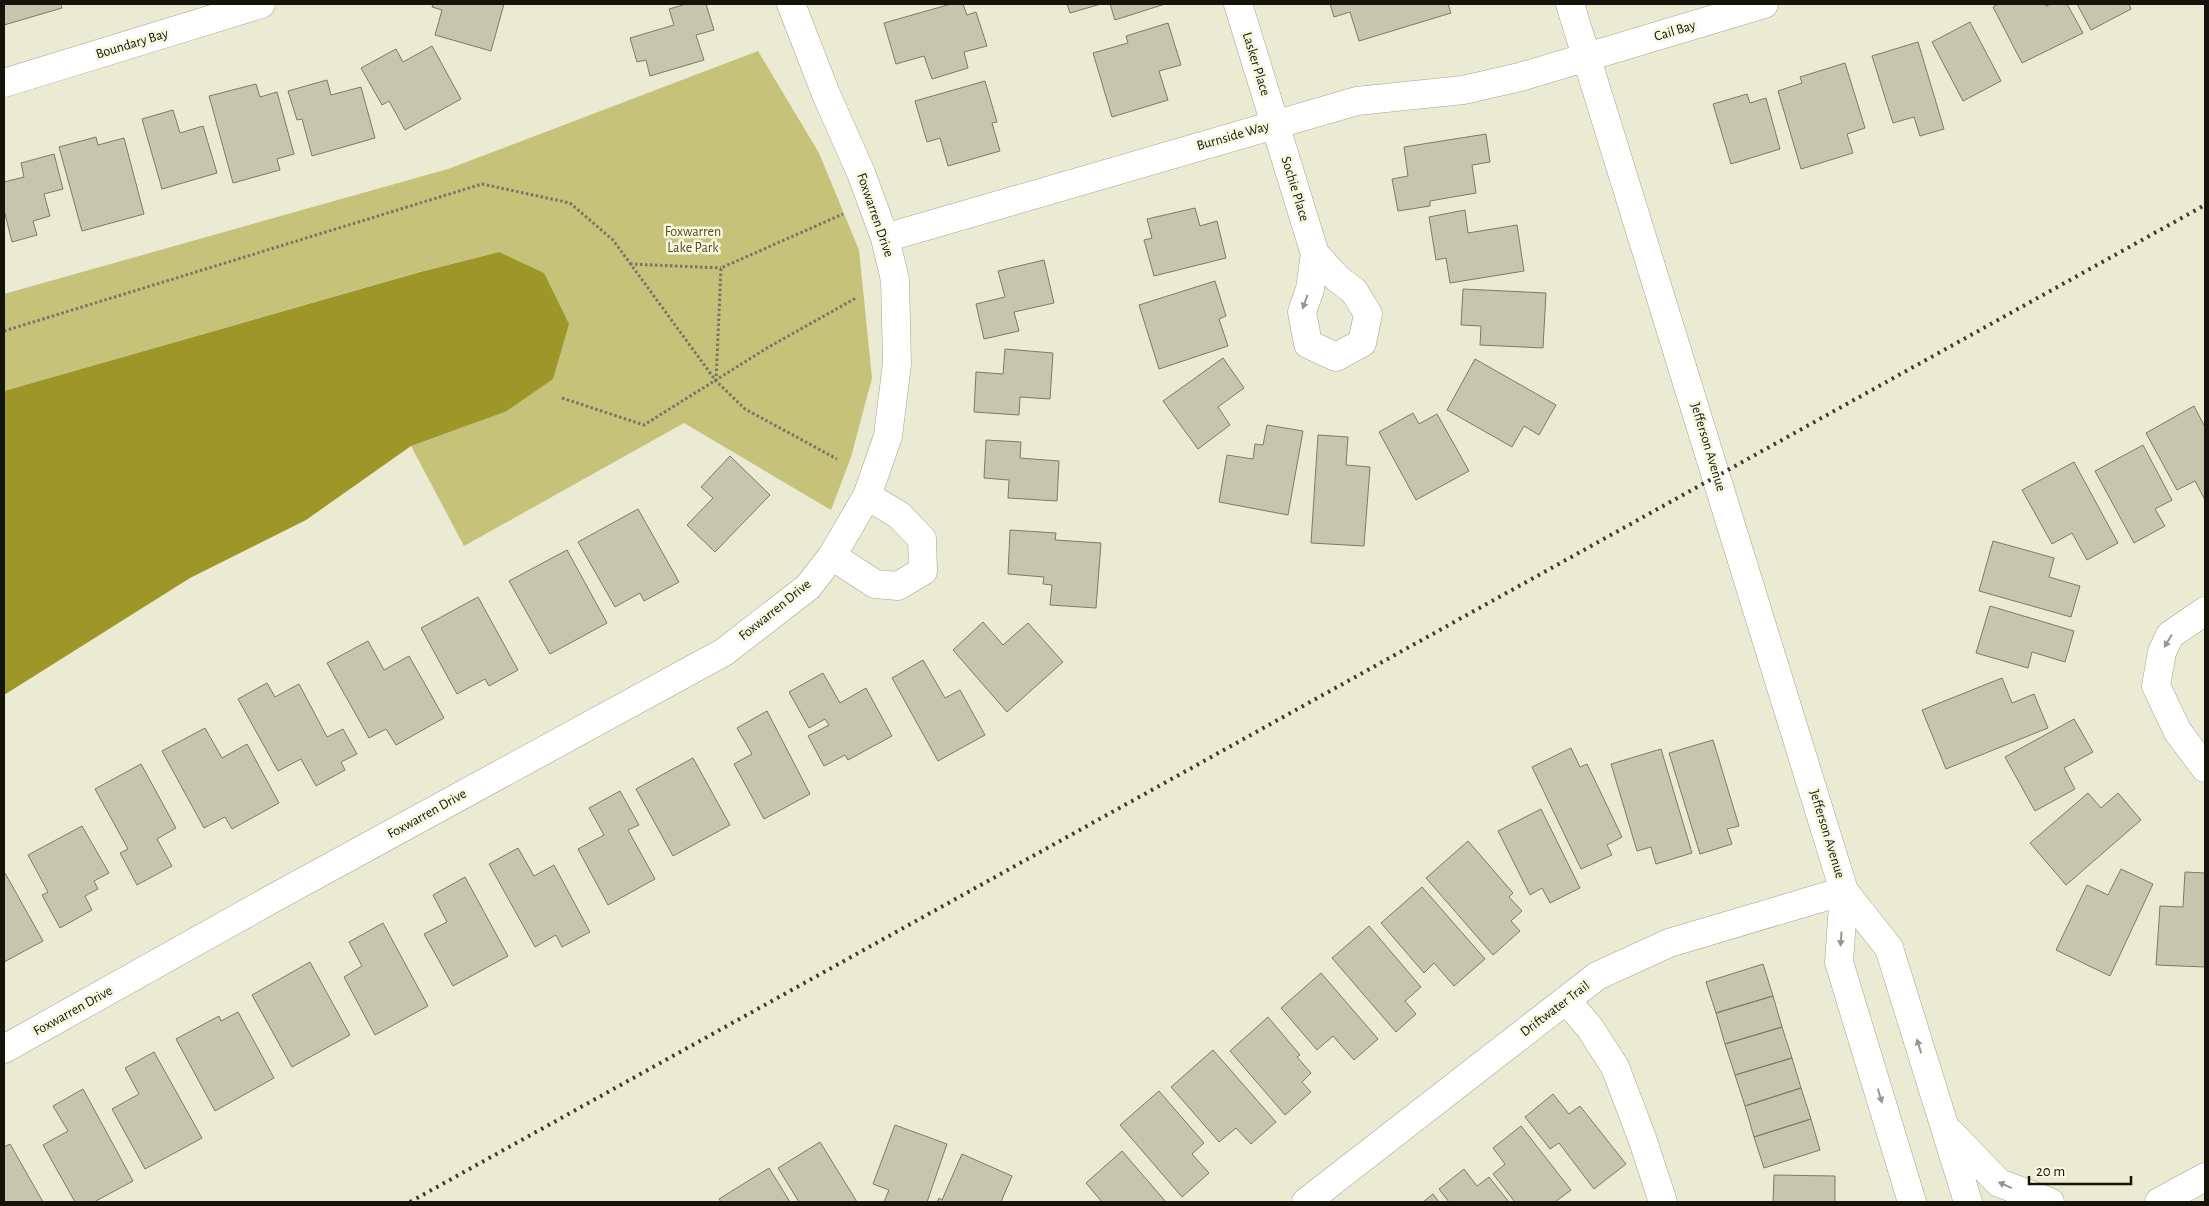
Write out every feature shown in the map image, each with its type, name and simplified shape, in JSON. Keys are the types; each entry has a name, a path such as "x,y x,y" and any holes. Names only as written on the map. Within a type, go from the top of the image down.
{"street":[{"name":"Boundary Bay","path":"4,84 261,4"},
{"name":"Foxwarren Drive","path":"4,1050 262,905 724,652 808,587 832,556 867,496 888,436 897,363 894,280 885,238 861,173 826,94 791,4"},
{"name":"Lasker Place","path":"1238,4 1274,124"},
{"name":"Jefferson Avenue","path":"1570,4 1844,891 1888,948 1968,1202"},
{"name":"Cail Bay","path":"1586,58 1764,4"},
{"name":"Burnside Way","path":"885,238 1357,101 1463,90 1520,78 1586,58"},
{"name":"Sochie Place","path":"1274,124 1315,254"},
{"path":"832,556 875,584 898,586 923,571 922,538 899,515 867,496"},
{"path":"2205,611 2170,635 2162,652 2156,686 2178,732 2205,768"},
{"name":"Jefferson Avenue","path":"1844,891 1839,962 1912,1202"},
{"name":"Driftwater Trail","path":"1306,1202 1597,976 1669,943 1844,891"},
{"path":"1566,1000 1590,1028 1616,1067 1648,1154 1663,1202"},
{"path":"1944,1126 1999,1184 2050,1202"},
{"path":"1894,1143 1897,1202"},
{"path":"2159,1202 2205,1177"}],"path":[{"path":"4,331 482,184 570,203 613,240 716,381 745,409 837,459"},
{"path":"630,264 721,268 828,220 872,203"},
{"path":"716,381 721,268"},
{"path":"562,398 644,425 767,348 856,298"}],"green space":[{"name":"Foxwarren Lake Park","path":"758,51 819,153 859,250 872,378 851,457 831,510 684,423 464,546 411,446 505,412 499,252 419,272 4,391 4,294 448,169"}],"shaded area":[{"path":"499,252 544,273 569,324 553,379 505,412 411,446 306,520 190,578 4,695 4,391 420,272"}],"building":[{"path":"4,4 61,4 62,8 4,25"},
{"path":"433,4 504,4 491,51 435,35 442,10 432,7"},
{"path":"686,4 706,4 714,30 696,35 704,60 650,76 646,60 637,62 630,38 674,25 669,9"},
{"path":"951,4 963,4 967,15 976,12 987,46 964,52 968,68 932,79 924,56 896,64 884,23"},
{"path":"1067,4 1101,4 1070,13"},
{"path":"1110,4 1165,4 1115,20"},
{"path":"1330,4 1448,4 1451,13 1359,41 1350,12 1334,17"},
{"path":"1998,4 2045,4 2046,6 2051,4 2067,4 2083,33 2022,63 1993,7"},
{"path":"2077,4 2129,4 2131,9 2091,30"},
{"path":"1970,22 2001,81 1963,101 1932,42"},
{"path":"1168,23 1181,65 1159,71 1168,100 1112,117 1093,53 1128,43 1126,36"},
{"path":"1918,42 1944,129 1920,136 1914,117 1893,123 1872,56"},
{"path":"432,46 461,99 405,130 389,101 382,105 361,68 396,49 403,62"},
{"path":"1845,63 1865,128 1847,134 1853,153 1801,169 1778,91 1802,83 1800,77"},
{"path":"327,80 331,95 361,87 375,138 312,156 302,119 297,120 288,91"},
{"path":"985,81 997,122 992,123 1000,151 948,166 940,138 927,142 915,101"},
{"path":"256,84 260,97 277,92 294,154 277,159 280,170 233,183 209,96"},
{"path":"1747,94 1750,103 1766,98 1780,149 1731,164 1713,104"},
{"path":"173,110 180,133 203,126 217,173 162,189 142,119"},
{"path":"1486,134 1490,162 1472,165 1476,193 1430,201 1430,206 1398,211 1392,179 1408,176 1404,147"},
{"path":"96,137 98,145 124,138 144,214 82,231 59,147"},
{"path":"54,154 63,189 44,194 50,216 33,221 37,235 12,242 4,210 4,182 24,177 21,163"},
{"path":"1195,208 1200,226 1217,221 1226,258 1154,276 1144,240 1152,238 1147,219"},
{"path":"1465,210 1468,233 1517,225 1524,271 1450,283 1446,258 1436,260 1429,217"},
{"path":"1044,260 1054,303 1014,312 1019,331 984,339 976,304 1005,297 998,271"},
{"path":"1215,281 1226,316 1219,319 1228,346 1159,369 1139,305"},
{"path":"1463,289 1546,293 1543,348 1480,345 1481,326 1461,325"},
{"path":"1005,349 1053,353 1050,399 1020,397 1019,415 974,412 976,372 1003,374"},
{"path":"1223,358 1244,388 1218,407 1230,425 1198,449 1163,401"},
{"path":"1475,359 1556,405 1539,435 1524,426 1512,447 1447,410"},
{"path":"2194,406 2205,427 2205,500 2195,481 2177,490 2146,433"},
{"path":"1413,413 1419,424 1437,414 1469,471 1416,500 1379,432"},
{"path":"1267,425 1303,431 1288,515 1219,502 1227,455 1253,459 1255,444 1263,445"},
{"path":"1318,435 1348,437 1346,465 1370,467 1364,546 1311,543"},
{"path":"986,440 1021,442 1020,458 1059,461 1057,501 1008,498 1009,480 984,478"},
{"path":"2143,445 2172,500 2155,509 2165,526 2134,543 2095,471"},
{"path":"730,456 770,495 715,552 687,525 713,498 701,487"},
{"path":"2074,462 2118,543 2087,560 2072,533 2052,544 2022,490"},
{"path":"638,509 679,582 644,601 640,593 615,607 578,542"},
{"path":"1010,530 1056,533 1055,540 1101,543 1096,608 1050,605 1052,585 1043,584 1044,577 1008,574"},
{"path":"1993,541 2054,558 2049,577 2080,586 2071,617 1979,591"},
{"path":"567,550 607,623 550,654 509,581"},
{"path":"478,597 518,670 489,686 485,679 457,694 421,628"},
{"path":"1990,606 2074,631 2065,662 2032,652 2028,668 1976,653"},
{"path":"983,622 1003,645 1028,623 1063,662 1007,712 953,650"},
{"path":"368,641 384,670 409,656 444,718 396,745 386,729 369,738 327,663"},
{"path":"923,660 945,698 960,690 985,735 938,761 892,678"},
{"path":"823,673 840,703 866,688 892,736 848,760 845,755 824,766 808,736 829,725 825,719 809,728 789,692"},
{"path":"2002,678 2012,703 2034,694 2048,728 1946,769 1922,710"},
{"path":"267,683 275,697 299,684 327,737 343,729 357,754 341,762 345,770 316,786 301,759 278,771 238,699"},
{"path":"767,711 810,794 764,819 734,764 752,754 737,728"},
{"path":"2074,719 2093,752 2064,768 2075,789 2035,811 2005,757"},
{"path":"205,728 222,758 247,744 279,803 232,829 225,817 204,828 162,751"},
{"path":"1713,740 1739,826 1727,829 1732,844 1700,854 1669,753"},
{"path":"1571,748 1580,767 1587,764 1622,837 1607,845 1612,855 1581,869 1532,767"},
{"path":"1661,749 1692,853 1656,864 1651,847 1637,851 1611,764"},
{"path":"693,758 730,825 673,856 636,789"},
{"path":"141,764 176,828 157,839 172,866 137,885 120,853 128,849 95,789"},
{"path":"620,791 639,825 628,830 655,879 608,905 578,849 604,835 589,808"},
{"path":"2088,793 2101,808 2118,793 2141,820 2066,885 2030,843"},
{"path":"1541,809 1580,888 1550,903 1542,888 1530,895 1498,831"},
{"path":"82,826 109,873 94,881 98,889 85,896 92,910 60,928 42,895 48,892 28,855"},
{"path":"1468,841 1513,893 1509,897 1522,911 1511,921 1520,931 1493,955 1426,878"},
{"path":"518,848 534,876 554,865 590,932 562,947 556,935 535,947 489,864"},
{"path":"2121,869 2153,884 2110,976 2056,950 2087,885 2108,895"},
{"path":"2185,872 2205,873 2205,967 2156,965 2160,906 2183,907"},
{"path":"4,874 43,941 4,962"},
{"path":"465,877 508,956 453,986 424,934 447,922 433,895"},
{"path":"1422,887 1485,959 1454,986 1434,963 1424,973 1381,923"},
{"path":"383,923 428,1006 375,1035 344,977 362,966 349,942"},
{"path":"1369,926 1421,987 1405,1001 1416,1014 1396,1032 1332,958"},
{"path":"310,962 350,1035 292,1067 252,995"},
{"path":"1763,964 1773,996 1716,1013 1706,982"},
{"path":"1321,973 1378,1039 1354,1060 1333,1036 1317,1050 1281,1008"},
{"path":"1773,996 1782,1027 1725,1044 1716,1013"},
{"path":"238,1012 274,1078 215,1111 176,1039 219,1016 221,1021"},
{"path":"1268,1017 1300,1055 1297,1057 1311,1073 1302,1082 1311,1092 1285,1115 1230,1051"},
{"path":"1782,1027 1792,1058 1735,1075 1725,1044"},
{"path":"1213,1050 1276,1122 1251,1144 1236,1128 1219,1142 1171,1087"},
{"path":"154,1052 202,1138 145,1169 112,1109 139,1094 125,1068"},
{"path":"1792,1058 1801,1088 1745,1106 1735,1075"},
{"path":"1801,1088 1811,1119 1754,1137 1745,1106"},
{"path":"83,1089 133,1181 94,1202 75,1202 43,1145 68,1131 53,1106"},
{"path":"1159,1091 1204,1143 1192,1154 1209,1173 1182,1197 1120,1125"},
{"path":"1553,1094 1569,1114 1580,1106 1626,1164 1594,1189 1559,1143 1550,1149 1525,1117"},
{"path":"1811,1119 1820,1150 1764,1168 1754,1137"},
{"path":"895,1125 947,1144 927,1202 884,1202 889,1190 873,1184"},
{"path":"1521,1126 1571,1190 1555,1202 1515,1202 1493,1174 1505,1164 1493,1148"},
{"path":"820,1142 857,1202 799,1202 778,1168"},
{"path":"10,1144 43,1202 4,1202 4,1147"},
{"path":"1122,1151 1166,1202 1102,1202 1086,1183"},
{"path":"962,1154 1012,1176 1001,1202 937,1202 939,1198 942,1200"},
{"path":"769,1168 790,1202 721,1202 719,1199"},
{"path":"1464,1169 1477,1186 1489,1177 1509,1202 1449,1202 1439,1189"},
{"path":"1774,1175 1835,1176 1835,1202 1773,1202"},
{"path":"1433,1194 1439,1202 1423,1202"}],"railway":[{"path":"410,1202 2205,205"}]}
